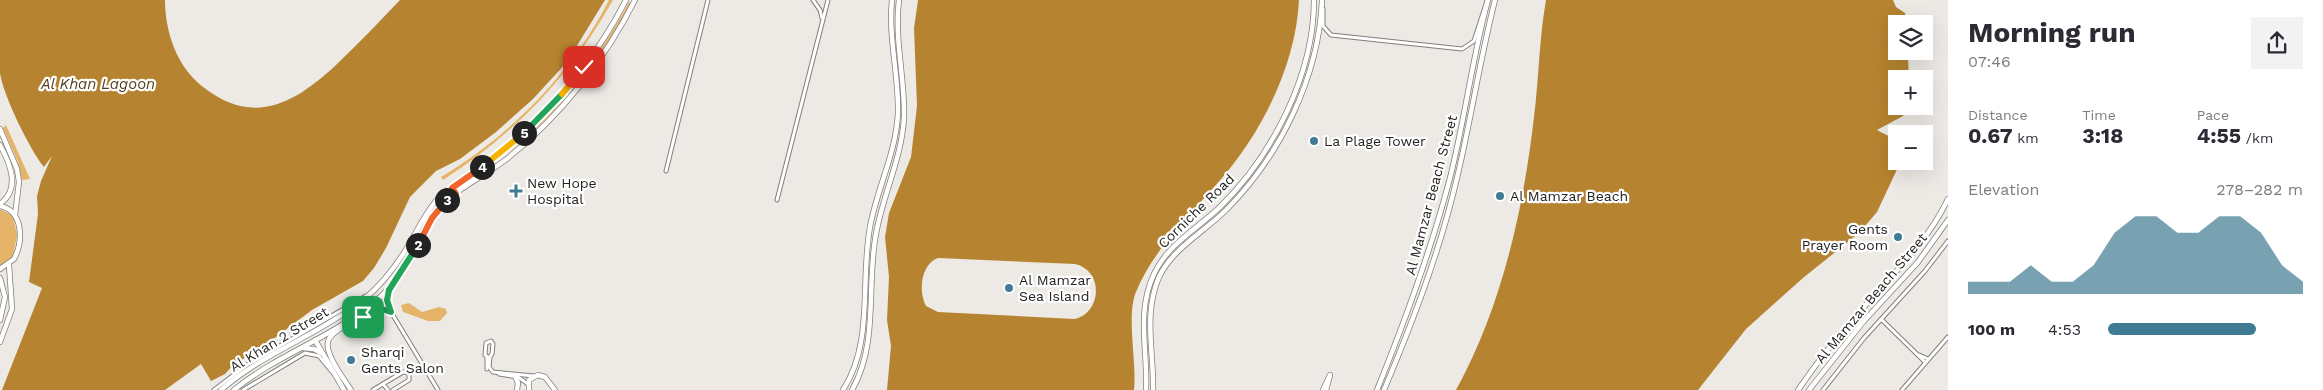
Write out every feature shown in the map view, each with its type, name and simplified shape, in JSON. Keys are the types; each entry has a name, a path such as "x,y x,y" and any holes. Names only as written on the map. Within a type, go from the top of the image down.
{"street":[{"name":"Al Khan 2 Street","path":"222,390 232,381 350,310 370,294 393,269 424,217 443,195 504,150 557,100 600,44 626,0"},
{"name":"Al Khan 2 Street","path":"236,389 366,309 389,288 406,266 432,218 447,200 510,156 549,120 597,62 634,0"},
{"path":"666,171 708,0"},
{"path":"813,0 821,12 821,26"},
{"path":"777,200 828,0"},
{"path":"843,390 854,370 860,351 870,226 891,160 897,122 897,92 891,39 892,0"},
{"path":"852,390 861,372 866,352 877,225 897,160 903,130 904,90 897,31 899,0"},
{"name":"Corniche Road","path":"1146,390 1143,317 1154,273 1170,250 1207,220 1233,193 1272,139 1289,106 1305,62 1311,35 1314,0"},
{"path":"1322,0 1323,26 1331,35 1462,49 1474,41 1487,0"},
{"name":"Corniche Road","path":"1152,390 1149,325 1159,277 1174,256 1234,202 1274,147 1295,107 1308,75 1318,37 1322,0"},
{"name":"Al Mamzar Beach Street","path":"1377,390 1408,314 1442,206 1463,121 1487,0"},
{"name":"Al Mamzar Beach Street","path":"1384,390 1411,325 1446,218 1471,118 1495,0"},
{"path":"0,129 13,156 18,173 15,215 19,226 19,243 16,256 9,265 0,269"},
{"path":"0,145 9,164 12,178 10,193 0,205 8,208 15,215"},
{"path":"452,188 456,194"},
{"path":"443,195 447,200"},
{"name":"Al Mamzar Beach Street","path":"1798,390 1835,340 1914,252 1932,228 1948,199"},
{"name":"Al Mamzar Beach Street","path":"1809,390 1858,329 1918,262 1948,220"},
{"path":"1823,390 1879,320 1925,271 1948,241"},
{"path":"0,342 12,309 9,265"},
{"path":"0,278 5,298 0,320"},
{"path":"865,278 871,279"},
{"path":"389,288 387,300 391,312 438,390"},
{"path":"214,390 253,362 370,294"},
{"path":"351,390 330,356 327,346 330,337 346,322 360,319 379,308 391,312"},
{"path":"1879,320 1926,361"},
{"path":"1902,390 1948,337"},
{"path":"315,340 344,390"},
{"path":"302,348 314,349 323,354"},
{"path":"243,390 303,353 310,352 318,356 335,375"},
{"path":"488,357 488,369 492,373 515,376 528,386"},
{"path":"278,369 281,360"},
{"path":"488,364 490,370 494,372 543,376 549,388 555,390"},
{"path":"373,390 403,372 409,373 409,380 393,390"},
{"path":"515,376 518,383 517,390"},
{"path":"523,390 534,376"},
{"path":"223,382 232,381"},
{"path":"383,384 388,390"}],"shaded area":[{"path":"609,0 613,0 579,53 539,101 494,143 443,180 441,177 492,142 537,100 577,53"},
{"path":"629,2 631,3 606,45 577,84 527,137 508,153 543,119 575,83 604,44"},
{"path":"6,125 30,179 22,180 18,162 3,128"},
{"path":"0,209 13,216 17,235 13,256 0,266"},
{"path":"409,303 422,312 439,307 446,309 447,313 440,321 428,321 403,312 401,305"}],"water":[{"name":"Al Khan Lagoon","path":"0,0 165,0 167,24 174,48 194,79 222,99 240,106 257,108 289,99 321,78 400,0 605,0 567,62 533,99 496,132 460,159 436,171 410,197 386,248 374,268 363,281 312,310 264,346 233,365 225,374 211,381 201,364 165,390 2,390 42,288 29,282 38,214 37,196 41,181 52,156 44,167 18,122 2,83 0,73"},
{"path":"918,0 1299,0 1297,24 1284,72 1264,117 1237,159 1163,246 1136,292 1132,314 1134,390 887,390 891,346 887,320 889,277 885,237 889,213 911,157 917,106 914,28","holes":["938,258 1075,264 1085,268 1091,275 1095,283 1096,292 1090,309 1074,319 938,312 926,306 922,293 925,272 932,261"]},
{"path":"1546,0 1893,0 1896,7 1905,13 1905,15 1888,15 1888,60 1908,60 1909,70 1888,70 1888,115 1904,115 1877,130 1888,136 1888,170 1897,170 1877,212 1859,233 1803,278 1746,329 1698,390 1456,390 1486,325 1498,291 1517,223 1536,102"}],"place":[{"name":"La Plage Tower","path":"1314,141"},
{"name":"New Hope Hospital","path":"516,191"},
{"name":"Al Mamzar Beach","path":"1500,196"},
{"name":"Gents Prayer Room","path":"1898,237"},
{"name":"Al Mamzar Sea Island","path":"1009,288"},
{"name":"Sharqi Gents Salon","path":"351,360"}],"route":[{"path":"363,317 379,308 384,308 391,312 387,300 389,288 406,266 435,213 456,194 452,188 493,159 537,121 584,67"}]}
